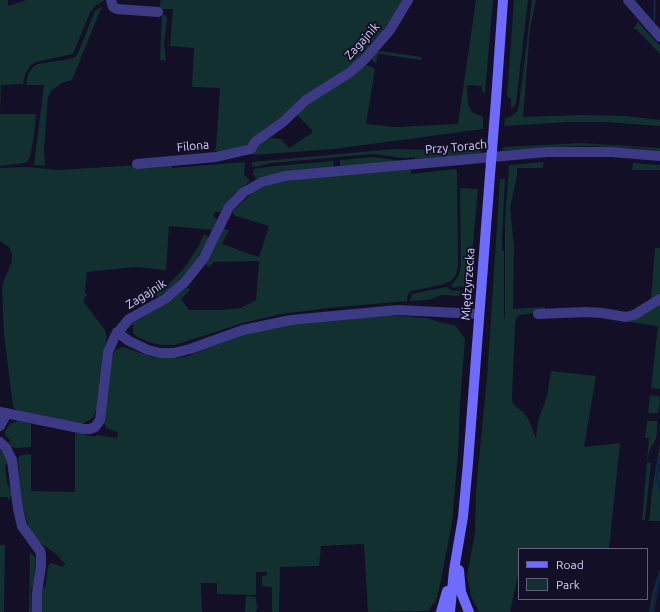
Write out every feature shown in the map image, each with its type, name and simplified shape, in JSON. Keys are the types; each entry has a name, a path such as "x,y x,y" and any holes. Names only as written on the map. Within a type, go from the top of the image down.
{"main road":[{"name":"Międzyrzecka","path":"450,612 454,570 463,517 503,0"},
{"path":"463,517 460,581 462,596 469,612"},
{"name":"Międzyrzecka","path":"441,612 454,570"}],"street":[{"path":"110,0 113,7 117,9 158,12"},
{"name":"Zagajnik","path":"251,149 255,142 283,122 306,100 349,73 365,59 390,30 408,0"},
{"path":"628,0 660,37"},
{"name":"Filona","path":"137,164 216,157 251,149"},
{"name":"Przy Torach","path":"256,185 270,179 285,176 525,154 591,152 660,156"},
{"name":"Zagajnik","path":"4,413 84,429 95,427 100,420 108,352 112,340 117,332 130,319 165,299 191,276 204,258 229,207 238,197 256,185"},
{"path":"538,314 586,312 626,317 634,315 660,299"},
{"path":"117,332 129,341 148,350 160,353 174,353 243,330 291,320 396,310 479,314"},
{"path":"0,426 4,413"},
{"path":"0,442 6,448 12,460 21,522 26,532 40,551 41,566 37,593 37,612"}],"green space":[{"path":"0,0 8,0 8,6 26,0 105,0 95,6 90,13 73,54 36,62 31,65 25,74 23,84 1,85 0,114"},
{"path":"161,0 402,1 376,41 348,69 306,94 279,120 244,147 219,152 214,150 216,148 220,88 192,87 194,48 170,46 173,9 163,10 129,8 118,5 117,3 123,6 159,8"},
{"path":"476,0 493,0 485,93 482,91 482,86 467,85 468,104 472,112 483,117 483,129 334,149 253,155 256,147 265,140 271,138 281,139 289,148 312,133 312,130 296,112 365,65 375,69 366,124 396,127 458,124"},
{"path":"514,0 528,0 516,103 514,107 511,108 511,98 507,97"},
{"path":"532,0 536,0 530,29 523,117 580,115 625,116 660,120 660,126 605,122 569,122 504,126 505,119 517,111 519,105"},
{"path":"102,6 72,80 62,83 51,91 48,97 44,150 45,166 34,165 44,85 26,85 28,74 33,67 38,64 75,57 95,11"},
{"path":"163,13 167,19 164,43 166,61 160,60"},
{"path":"638,22 660,46 660,54 636,29 633,29"},
{"path":"381,51 421,57 422,60 378,54 376,63 373,62 372,59 377,52"},
{"path":"0,114 36,114 30,157 25,163 0,166"},
{"path":"581,143 660,148 660,151 635,148 589,146 548,147 502,151 503,147"},
{"path":"481,148 481,153 415,159 415,157 403,158 373,154 252,166 252,162 394,149 441,150"},
{"path":"373,157 403,161 340,166 340,160"},
{"path":"334,161 333,168 277,173 256,179 253,173 254,169 266,167"},
{"path":"245,162 244,174 250,181 232,196 220,212 215,212 213,216 217,220 212,230 169,226 166,270 135,267 87,272 85,292 87,295 83,301 105,330 107,337 102,358 97,407 93,418 82,424 18,411 15,409 13,406 4,335 2,289 12,261 12,253 9,247 0,241 0,168 27,167 58,170 171,163 172,168"},
{"path":"545,162 543,164 543,168 517,168 517,176 510,208 514,246 513,309 545,307 545,311 520,315 516,318 513,404 523,412 529,420 536,438 538,421 547,396 551,371 596,376 584,447 620,443 609,548 518,548 518,576 510,612 479,612 471,596 467,576 475,533 476,490 487,378 500,179 505,179 502,250 504,251 505,319 505,222 509,165"},
{"path":"633,163 660,165 660,170 632,170"},
{"path":"411,169 411,174 455,169 457,171 458,266 456,275 451,281 441,285 411,291 408,294 407,301 281,314 243,323 175,345 162,345 148,342 137,337 133,333 133,325 131,324 169,302 186,288 191,289 181,299 189,310 223,310 241,308 256,300 259,261 213,262 210,267 207,266 206,263 224,229 229,230 222,244 259,257 269,226 233,214 233,211 252,193 267,185 283,181"},
{"path":"460,188 478,189 469,285 466,284 465,290 460,286 454,288 451,285 458,277 461,266"},
{"path":"204,234 209,239 191,269 172,287 158,297 156,296 155,295 185,267 198,247"},
{"path":"655,248 660,248 660,296 651,300"},
{"path":"446,287 453,291 459,290 462,292 459,296 442,295 428,300 410,301 412,294"},
{"path":"660,302 659,389 651,388 658,326 629,322 629,319"},
{"path":"383,316 426,318 455,325 465,339 452,523 439,590 435,604 433,603 429,611 368,612 364,544 321,546 319,566 280,567 279,612 272,612 272,587 262,586 262,576 267,575 267,572 256,572 256,595 217,594 217,583 201,583 202,612 41,612 41,592 46,585 48,566 51,563 63,567 65,564 57,555 35,539 29,528 22,505 18,458 21,455 31,454 31,491 75,492 75,432 95,437 96,435 117,438 118,432 106,428 104,422 112,357 117,349 124,347 152,357 179,358 245,334 291,325"},
{"path":"650,395 659,397 658,413 648,413"},
{"path":"17,420 31,424 31,447 16,448 12,447 9,443 10,440 6,436 5,431 11,423 17,422"},
{"path":"647,421 657,421 656,438 649,452 648,460 649,438 645,438"},
{"path":"660,443 660,521 649,521 652,490"},
{"path":"0,451 2,451 8,463 5,465 7,483 12,493 8,501 8,497 0,497"},
{"path":"647,462 651,463 645,520 642,520"},
{"path":"0,545 5,545 4,612 0,612"},
{"path":"30,553 36,558 33,587 31,588 32,612 29,612"},
{"path":"660,568 660,579 654,612 649,612 652,595"},
{"path":"246,596 256,597 258,607 255,612 245,612"}],"waterway":[{"path":"654,22 655,0"},
{"path":"660,456 657,478 660,491"},
{"path":"652,612 660,575"}]}
